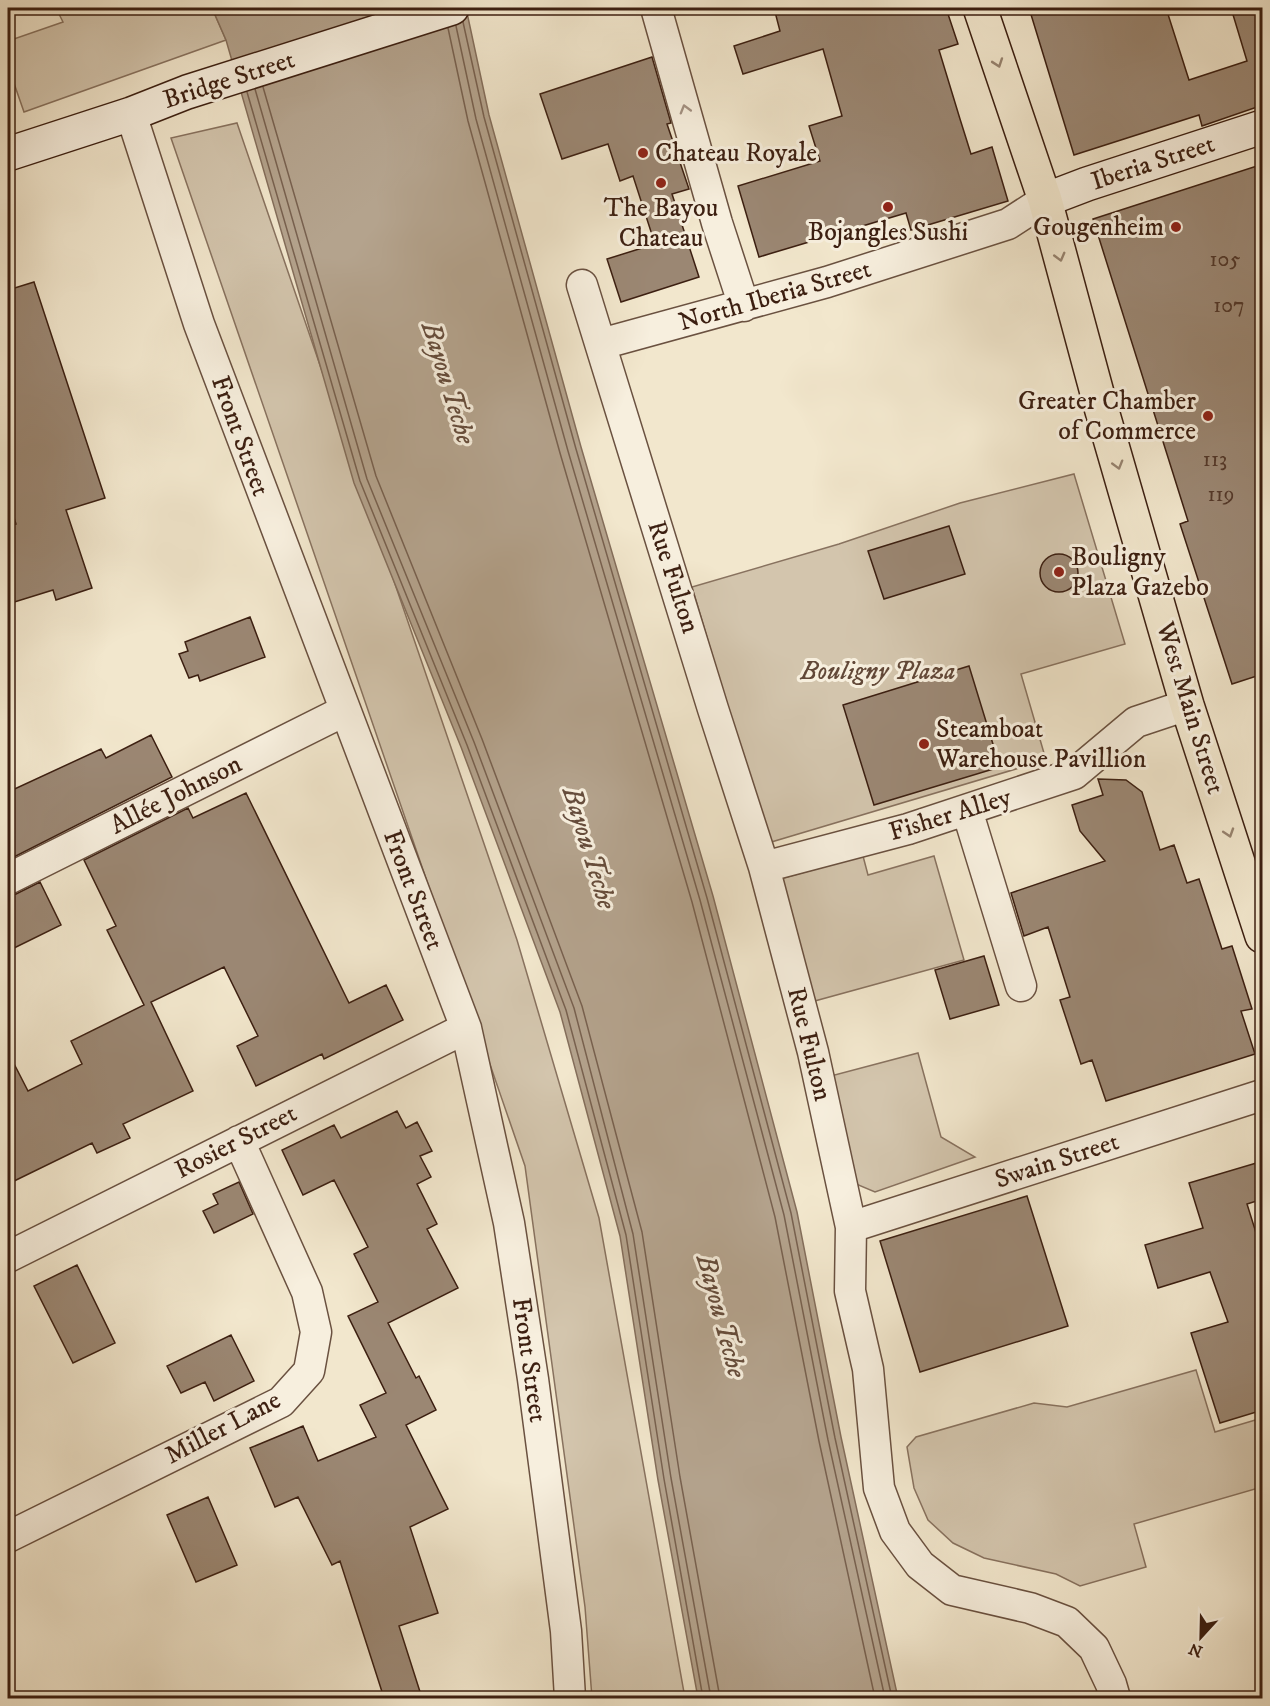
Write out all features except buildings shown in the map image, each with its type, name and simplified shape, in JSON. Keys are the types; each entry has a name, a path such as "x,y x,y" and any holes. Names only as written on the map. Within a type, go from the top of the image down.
{"main road":[{"name":"Bridge Street","path":"8,154 130,114 187,92 452,8"},
{"name":"West Main Street","path":"980,8 1045,201 1100,404 1187,705 1263,936"},
{"name":"Iberia Street","path":"1045,201 1087,184 1263,127"}],"street":[{"path":"656,8 717,223 744,306"},
{"name":"Front Street","path":"130,114 199,324 465,1028 508,1223 531,1368 566,1631 570,1698"},
{"name":"North Iberia Street","path":"601,344 827,282 1008,224 1045,201"},
{"name":"Rue Fulton","path":"582,285 764,867 813,1052 851,1227 850,1291 868,1369 879,1488 895,1531 920,1565 952,1590 1030,1608 1067,1622 1095,1648 1115,1698"},
{"name":"Fisher Alley","path":"764,867 908,829 1074,774 1136,722 1187,705"},
{"name":"Allée Johnson","path":"8,879 344,711"},
{"path":"967,810 1021,986"},
{"name":"Rosier Street","path":"8,1257 465,1028"},
{"name":"Swain Street","path":"851,1227 1263,1095"},
{"name":"Miller Lane","path":"8,1538 281,1402 309,1371 316,1332 307,1292 239,1141"}],"green space":[{"path":"56,8 212,8 226,40 24,112 8,66 8,41 63,22"},
{"path":"237,123 517,940 599,1218 685,1698 592,1698 585,1607 525,1166 171,138"},
{"name":"Bouligny Plaza","path":"1074,474 1125,644 1021,674 1046,760 768,843 692,587 839,544 960,503"},
{"path":"863,856 868,875 934,856 964,960 811,1002 776,880"},
{"path":"918,1053 941,1137 975,1157 875,1192 856,1184 827,1077"},
{"path":"1196,1370 1215,1432 1262,1418 1262,1487 1134,1524 1146,1567 1080,1586 1056,1574 984,1558 953,1543 928,1520 914,1488 907,1447 916,1437 1034,1403 1067,1407"}],"water":[{"name":"Bayou Teche","path":"212,8 466,8 489,115 581,447 713,896 797,1212 841,1437 898,1698 698,1698 658,1480 620,1236 560,1012 461,747 354,483 226,40"}],"place":[{"name":"Chateau Royale","path":"643,153"},
{"name":"The Bayou Chateau","path":"661,183"},
{"name":"Bojangles Sushi","path":"888,207"},
{"name":"Gougenheim","path":"1176,227"},
{"name":"Greater Chamber of Commerce","path":"1208,416"},
{"name":"Bouligny Plaza Gazebo","path":"1059,572"},
{"name":"Steamboat Warehouse Pavillion","path":"924,744"}]}
